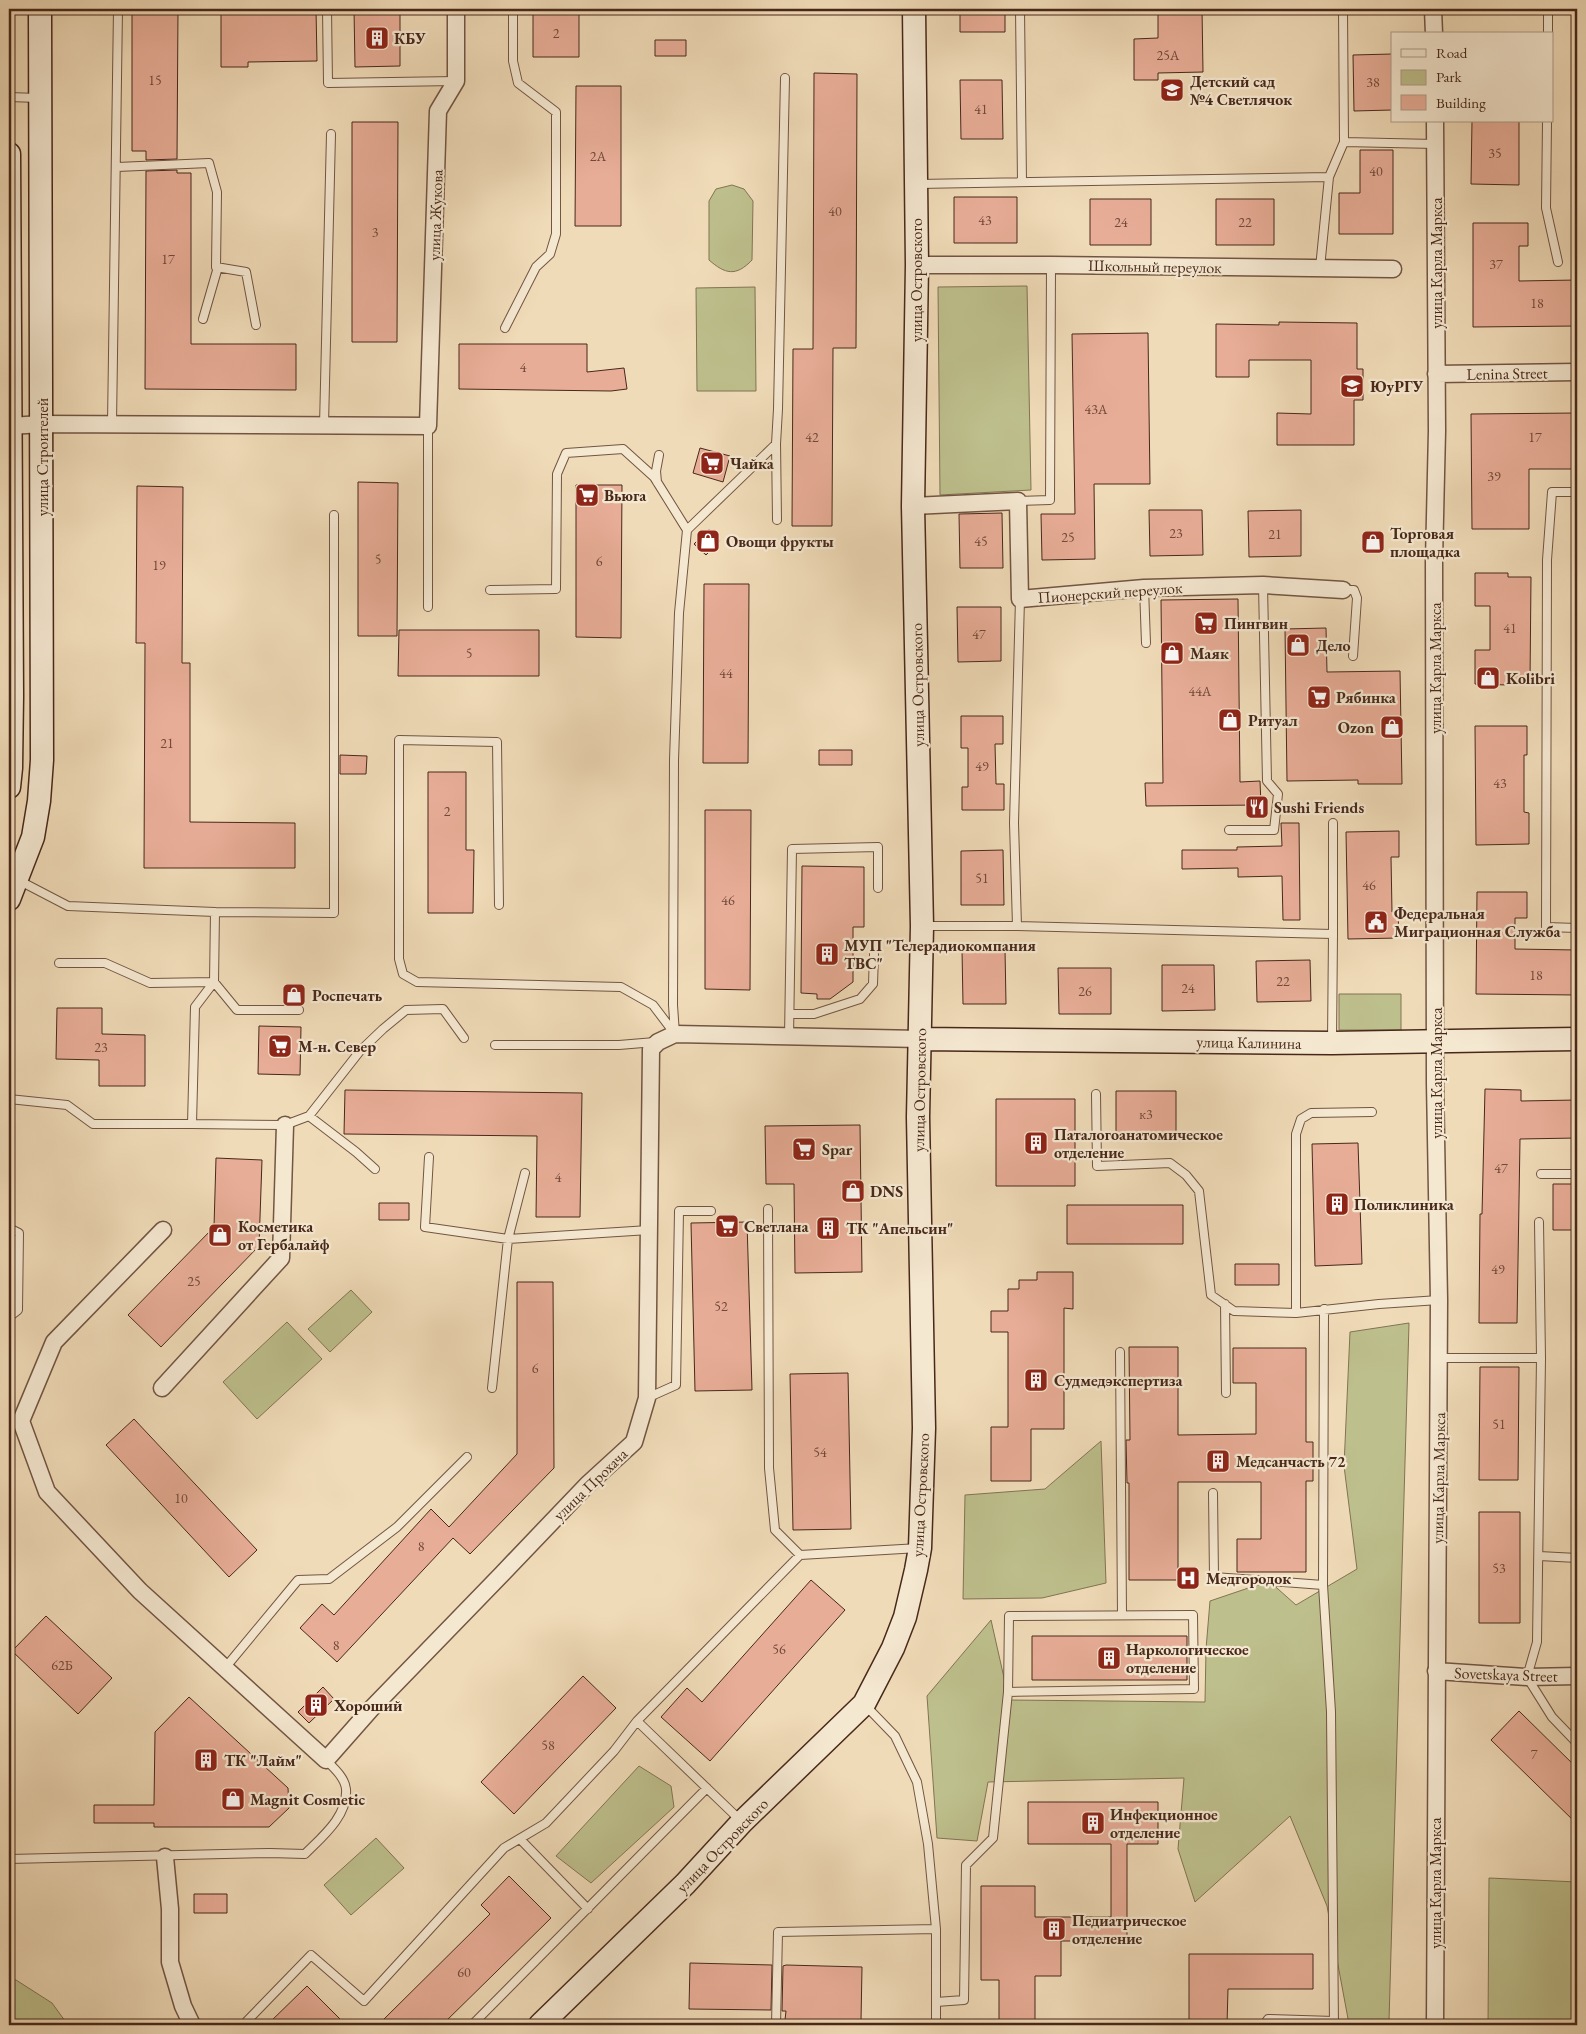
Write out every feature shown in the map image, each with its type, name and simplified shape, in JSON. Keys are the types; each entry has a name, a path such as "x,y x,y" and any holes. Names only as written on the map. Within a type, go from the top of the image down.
{"street":[{"name":"улица Строителей","path":"11,885 33,837 39,801 42,760 40,9"},
{"path":"456,9 456,81"},
{"name":"улица Островского","path":"540,2025 685,1884 742,1822 864,1704 893,1648 905,1616 920,1548 924,1428 918,1117 922,926 913,506 917,265 914,9"},
{"path":"1434,9 1434,32"},
{"name":"улица Жукова","path":"428,426 438,111 456,81"},
{"name":"улица Карла Маркса","path":"1435,122 1435,1041 1439,1300 1435,2025"},
{"name":"улица Строителей","path":"9,154 12,696 12,768 9,787"},
{"name":"Школьный переулок","path":"917,265 1393,269"},
{"name":"Lenina Street","path":"1436,374 1577,372"},
{"path":"10,426 112,424 428,426"},
{"path":"913,506 1018,501"},
{"name":"Пионерский переулок","path":"1018,501 1020,599 1144,588 1263,585 1353,590"},
{"path":"658,1042 675,1034 920,1039"},
{"name":"улица Калинина","path":"920,1039 1332,1043 1577,1039"},
{"name":"улица Прохача","path":"326,1760 371,1709 587,1485 634,1442 646,1398 651,1049 658,1042"},
{"path":"162,1388 281,1258 285,1125"},
{"path":"163,1230 54,1342 21,1421 47,1492 140,1591 326,1760"},
{"name":"Sovetskaya Street","path":"1436,1671 1527,1677 1577,1676"},
{"path":"165,1857 170,1909 170,1962 183,2006 192,2025"}],"lane":[{"path":"112,424 118,9"},
{"path":"326,9 328,82 456,81"},
{"path":"505,328 536,267 550,254 556,234 556,112 518,83 513,60 513,9"},
{"path":"1020,9 1022,182"},
{"path":"1320,268 1328,177 1344,142 1343,9"},
{"path":"1548,9 1548,32"},
{"path":"777,520 776,442 785,78"},
{"path":"9,97 40,98"},
{"path":"1547,122 1546,208 1558,262"},
{"path":"324,425 331,134"},
{"path":"1344,142 1435,144"},
{"path":"117,167 209,164 217,192 216,267 218,267 203,320"},
{"path":"916,184 1328,177"},
{"path":"1018,501 1050,500 1051,265"},
{"path":"218,267 246,272 256,325"},
{"path":"428,426 428,607"},
{"path":"687,530 776,442"},
{"path":"490,590 556,589 557,474 566,453 623,450 657,482 687,530 679,612 674,760 673,1004 675,1034"},
{"path":"657,482 656,471 660,455"},
{"path":"1577,492 1552,492 1547,560 1546,927 1577,928"},
{"path":"11,885 68,906 215,912 334,913 334,514"},
{"path":"1229,830 1274,830 1278,794 1267,781 1263,585"},
{"path":"1144,588 1146,643"},
{"path":"1353,590 1357,598 1353,656"},
{"path":"1017,926 1014,823 1020,599"},
{"path":"499,905 497,742 400,740 399,959 403,974 417,982 621,988 653,1005 675,1034"},
{"path":"1332,1043 1333,823"},
{"path":"790,1037 792,849 878,847 878,888"},
{"path":"192,1124 195,1007 214,982 215,912"},
{"path":"922,926 1017,926 1333,934"},
{"path":"790,1014 814,1014 860,1000 873,984 874,954"},
{"path":"59,963 106,963 150,983 214,982"},
{"path":"214,982 237,1010 299,1010"},
{"path":"9,1099 67,1106 93,1124 285,1125 310,1116 360,1051 406,1010 443,1009 464,1038"},
{"path":"495,1044 619,1044 658,1042"},
{"path":"1096,1094 1097,1166 1170,1163 1186,1175 1199,1191 1211,1295 1234,1311 1296,1313 1439,1300"},
{"path":"1296,1313 1296,1134 1301,1119 1310,1113 1372,1112"},
{"path":"310,1116 375,1169"},
{"path":"429,1157 425,1227 508,1239 649,1230"},
{"path":"492,1388 508,1239 525,1173"},
{"path":"1541,1174 1577,1174"},
{"path":"768,1209 769,1468 775,1530 800,1555"},
{"path":"646,1398 676,1385 680,1210 711,1210"},
{"path":"1539,1222 1541,1358 1537,1642 1527,1677 1552,1717 1577,1743"},
{"path":"9,1228 19,1233 18,1310 9,1317"},
{"path":"1225,1304 1226,1393"},
{"path":"1264,2025 1268,2019 1334,2023 1331,1712 1323,1585 1324,1309"},
{"path":"1120,1352 1122,1615"},
{"path":"1439,1358 1541,1358"},
{"path":"225,1668 298,1580 329,1579 397,1527 467,1457"},
{"path":"1213,1493 1214,1577 1323,1585"},
{"path":"249,2025 246,2022 311,1955 364,2001 504,1848 546,1823 614,1751 637,1721 800,1555 920,1548"},
{"path":"1539,1556 1577,1558"},
{"path":"936,2002 964,2000 966,1866 994,1838 1008,1692 1009,1616 1193,1615 1194,1689 1008,1692"},
{"path":"864,1704 895,1736 917,1782 928,1844 936,1929 936,2025"},
{"path":"637,1721 742,1822"},
{"path":"9,1858 305,1854 341,1813 346,1789 341,1776 326,1760"},
{"path":"472,2025 707,1788"},
{"path":"520,1839 588,1909"},
{"path":"776,2025 778,1932 936,1929"}],"green space":[{"path":"732,185 744,189 753,201 752,260 741,269 730,272 725,271 709,260 709,201 716,189"},
{"path":"1027,286 1031,490 940,495 938,287"},
{"path":"755,287 756,391 697,391 696,288"},
{"path":"1339,994 1401,994 1401,1030 1339,1030"},
{"path":"351,1290 372,1312 330,1352 308,1329"},
{"path":"287,1322 322,1359 257,1419 223,1382"},
{"path":"1409,1323 1389,2021 1349,2024 1327,1906 1290,1816 1195,1902 1178,1849 1184,1778 988,1782 977,1841 937,1838 927,1696 991,1620 1009,1700 1205,1702 1206,1649 1210,1601 1269,1581 1296,1605 1357,1569 1344,1466 1350,1332"},
{"path":"1101,1441 1106,1583 1042,1598 963,1599 965,1495 1045,1489"},
{"path":"639,1766 671,1786 674,1807 591,1883 556,1856"},
{"path":"376,1838 404,1868 351,1915 324,1885"},
{"path":"1489,1878 1577,1882 1577,2025 1488,2025"},
{"path":"9,1978 16,1980 52,2003 68,2025 9,2025"}],"building":[{"path":"132,9 178,9 177,159 146,160 146,151 132,151"},
{"path":"221,9 316,9 317,61 248,62 248,67 221,67"},
{"name":"КБУ","path":"354,9 400,9 400,66 355,67"},
{"path":"533,9 579,9 579,57 533,57"},
{"path":"960,9 1005,9 1005,32 960,32"},
{"path":"1158,9 1202,9 1203,72 1158,73 1158,80 1134,80 1134,39 1158,38"},
{"path":"655,40 686,40 686,56 655,56"},
{"path":"1391,54 1391,110 1354,111 1353,55"},
{"path":"814,73 857,74 856,348 833,348 832,526 792,526 793,349 813,349"},
{"path":"960,80 1002,80 1003,139 961,139"},
{"path":"576,86 621,86 621,226 575,226"},
{"path":"352,122 398,122 397,342 352,342"},
{"path":"1472,122 1519,122 1519,185 1471,184"},
{"path":"1360,150 1393,150 1393,234 1339,234 1339,193 1360,193"},
{"path":"177,170 177,173 191,173 191,344 296,344 296,390 145,389 146,171"},
{"path":"954,197 1017,197 1017,243 954,243"},
{"path":"1090,199 1151,199 1151,245 1090,245"},
{"path":"1216,199 1274,199 1274,245 1216,245"},
{"path":"1473,223 1528,223 1528,246 1519,246 1519,281 1577,280 1577,326 1473,327"},
{"path":"1279,322 1357,323 1357,369 1363,369 1363,400 1354,400 1354,445 1277,445 1277,413 1311,414 1311,360 1249,360 1249,377 1216,377 1216,324 1279,325"},
{"path":"1148,333 1150,484 1094,484 1095,559 1042,560 1041,514 1075,514 1072,334"},
{"path":"459,344 587,344 587,372 624,368 627,389 611,391 459,389"},
{"path":"1577,413 1577,469 1529,469 1529,529 1472,529 1471,414"},
{"path":"700,448 730,456 723,482 693,473"},
{"path":"358,482 398,483 397,636 358,636"},
{"path":"576,485 622,485 621,638 576,637"},
{"path":"137,486 183,487 182,663 190,663 190,822 295,823 295,868 144,868 145,643 136,643"},
{"path":"1149,510 1202,510 1203,555 1150,556"},
{"path":"1301,510 1301,556 1249,557 1248,511"},
{"path":"1002,513 1003,568 960,568 959,514"},
{"path":"709,529 720,541 706,555 694,544"},
{"path":"1475,573 1508,573 1508,577 1531,577 1530,681 1508,681 1508,685 1475,684 1475,650 1490,650 1490,606 1475,606"},
{"path":"704,584 749,584 748,763 703,763"},
{"path":"1238,599 1240,782 1260,781 1261,805 1146,806 1145,783 1163,783 1161,600"},
{"path":"957,607 1001,607 1001,661 958,662"},
{"path":"1326,628 1327,672 1400,671 1402,784 1358,784 1358,780 1287,781 1285,629"},
{"path":"399,630 539,630 539,676 398,676"},
{"path":"961,716 1003,716 1003,744 995,744 996,784 1004,784 1004,810 962,810 962,787 968,787 968,748 961,748"},
{"path":"1475,726 1527,726 1527,755 1524,755 1524,812 1529,813 1529,844 1476,845"},
{"path":"819,750 852,750 852,765 819,765"},
{"path":"340,755 367,756 366,774 340,774"},
{"path":"428,772 466,772 466,850 474,850 473,913 428,913"},
{"path":"705,810 751,810 750,990 705,989"},
{"path":"1281,823 1299,823 1300,920 1283,920 1282,876 1238,877 1238,868 1182,869 1182,850 1237,850 1237,847 1282,846"},
{"path":"1399,831 1399,857 1391,857 1392,912 1398,912 1399,938 1348,939 1346,832"},
{"path":"1003,850 1004,905 961,905 961,851"},
{"name":"МУП \"Телерадиокомпания ТВС\"","path":"802,866 864,867 864,927 853,927 853,982 830,999 817,999 817,994 801,993"},
{"path":"1477,892 1527,892 1527,918 1515,918 1515,949 1577,950 1577,995 1476,994"},
{"path":"1005,949 1006,1004 963,1004 962,950"},
{"path":"1310,960 1311,1001 1257,1002 1256,961"},
{"path":"1162,965 1214,965 1215,1010 1162,1011"},
{"path":"1058,968 1111,968 1111,1014 1059,1014"},
{"path":"57,1008 102,1008 102,1034 145,1035 145,1086 99,1086 99,1060 56,1059"},
{"path":"259,1026 301,1027 300,1075 258,1074"},
{"path":"1485,1089 1521,1090 1521,1101 1577,1100 1577,1138 1520,1139 1517,1323 1479,1323 1480,1214 1482,1214"},
{"path":"345,1090 582,1093 580,1217 536,1217 537,1136 344,1134"},
{"path":"1116,1091 1176,1091 1176,1136 1116,1136"},
{"name":"Паталогоанатомическое отделение","path":"996,1099 1075,1099 1075,1186 996,1186"},
{"name":"ТК \"Апельсин\"","path":"860,1125 862,1272 795,1273 794,1184 766,1184 765,1126"},
{"name":"Поликлиника","path":"1358,1143 1362,1264 1315,1266 1312,1144"},
{"path":"216,1158 262,1160 259,1246 161,1347 128,1315 214,1227"},
{"path":"1553,1184 1577,1184 1577,1230 1553,1230"},
{"path":"379,1203 409,1203 409,1220 379,1220"},
{"path":"1067,1205 1183,1205 1183,1244 1067,1244"},
{"path":"747,1222 752,1390 695,1391 691,1223"},
{"path":"1235,1264 1279,1264 1279,1285 1235,1285"},
{"name":"Судмедэкспертиза","path":"1037,1272 1073,1272 1073,1309 1064,1308 1064,1429 1031,1429 1031,1481 991,1481 991,1427 1008,1427 1008,1332 991,1332 991,1311 1008,1311 1008,1289 1019,1289 1019,1280 1037,1280"},
{"path":"517,1282 553,1282 554,1468 470,1554 453,1538 337,1662 300,1628 322,1604 334,1615 431,1509 449,1527 517,1454"},
{"name":"Медсанчасть 72","path":"1129,1347 1178,1347 1178,1435 1256,1434 1256,1383 1233,1383 1233,1348 1306,1348 1306,1442 1313,1442 1313,1481 1306,1481 1306,1572 1237,1572 1237,1539 1261,1539 1261,1482 1178,1482 1178,1580 1129,1580 1129,1483 1127,1483 1126,1440 1130,1440"},
{"path":"1480,1367 1519,1367 1518,1480 1479,1480"},
{"path":"848,1373 851,1529 793,1530 790,1374"},
{"path":"134,1419 257,1550 229,1577 106,1445"},
{"path":"1479,1512 1520,1512 1520,1623 1479,1623"},
{"path":"811,1580 845,1610 710,1761 661,1717 687,1688 702,1702"},
{"path":"46,1616 112,1678 78,1714 12,1651"},
{"name":"Наркологическое отделение","path":"1032,1636 1187,1636 1187,1680 1032,1680"},
{"path":"583,1676 616,1708 514,1814 481,1782"},
{"name":"Хороший","path":"323,1687 334,1699 309,1723 298,1712"},
{"name":"ТК \"Лайм\"","path":"189,1697 288,1788 289,1808 269,1827 154,1827 154,1823 94,1823 94,1805 154,1805 155,1732"},
{"path":"1519,1711 1577,1768 1577,1824 1491,1740"},
{"name":"Педиатрическое отделение","path":"1028,1802 1158,1802 1158,1844 1127,1844 1127,1941 1061,1941 1061,1976 1035,1976 1035,2025 999,2025 999,1980 981,1980 981,1886 1035,1886 1035,1917 1111,1917 1111,1844 1028,1844"},
{"path":"509,1876 551,1918 442,2025 378,2025 490,1914 481,1905"},
{"path":"194,1894 227,1894 227,1913 194,1913"},
{"name":"Педиатрическое отделение","path":"1189,1954 1313,1954 1313,1989 1228,1989 1227,2025 1189,2025"},
{"path":"690,1963 772,1965 771,2010 689,2009"},
{"path":"783,1966 862,1967 861,2021 785,2020 786,2011 782,2011"},
{"path":"307,1986 346,2025 267,2025"}],"place":[{"name":"КБУ","path":"377,38"},
{"name":"Детский сад №4 Светлячок","path":"1172,90"},
{"name":"ЮуРГУ","path":"1352,386"},
{"name":"Чайка","path":"712,463"},
{"name":"Вьюга","path":"587,495"},
{"name":"Овощи фрукты","path":"708,541"},
{"name":"Торговая площадка","path":"1373,542"},
{"name":"Пингвин","path":"1206,623"},
{"name":"Дело","path":"1298,645"},
{"name":"Маяк","path":"1172,653"},
{"name":"Kolibri","path":"1488,678"},
{"name":"Рябинка","path":"1319,697"},
{"name":"Ритуал","path":"1230,720"},
{"name":"Ozon","path":"1392,727"},
{"name":"Sushi Friends","path":"1257,807"},
{"name":"Федеральная Миграционная Служба","path":"1376,922"},
{"name":"МУП \"Телерадиокомпания ТВС\"","path":"827,954"},
{"name":"Роспечать","path":"294,995"},
{"name":"М-н. Север","path":"280,1046"},
{"name":"Паталогоанатомическое отделение","path":"1036,1143"},
{"name":"Spar","path":"804,1149"},
{"name":"DNS","path":"853,1191"},
{"name":"Поликлиника","path":"1337,1204"},
{"name":"Светлана","path":"727,1226"},
{"name":"ТК \"Апельсин\"","path":"828,1228"},
{"name":"Косметика от Гербалайф","path":"220,1235"},
{"name":"Судмедэкспертиза","path":"1036,1380"},
{"name":"Медсанчасть 72","path":"1218,1461"},
{"name":"Медгородок","path":"1188,1578"},
{"name":"Наркологическое отделение","path":"1109,1658"},
{"name":"Хороший","path":"316,1705"},
{"name":"ТК \"Лайм\"","path":"206,1760"},
{"name":"Magnit Cosmetic","path":"233,1799"},
{"name":"Инфекционное отделение","path":"1093,1823"},
{"name":"Педиатрическое отделение","path":"1054,1929"}]}
